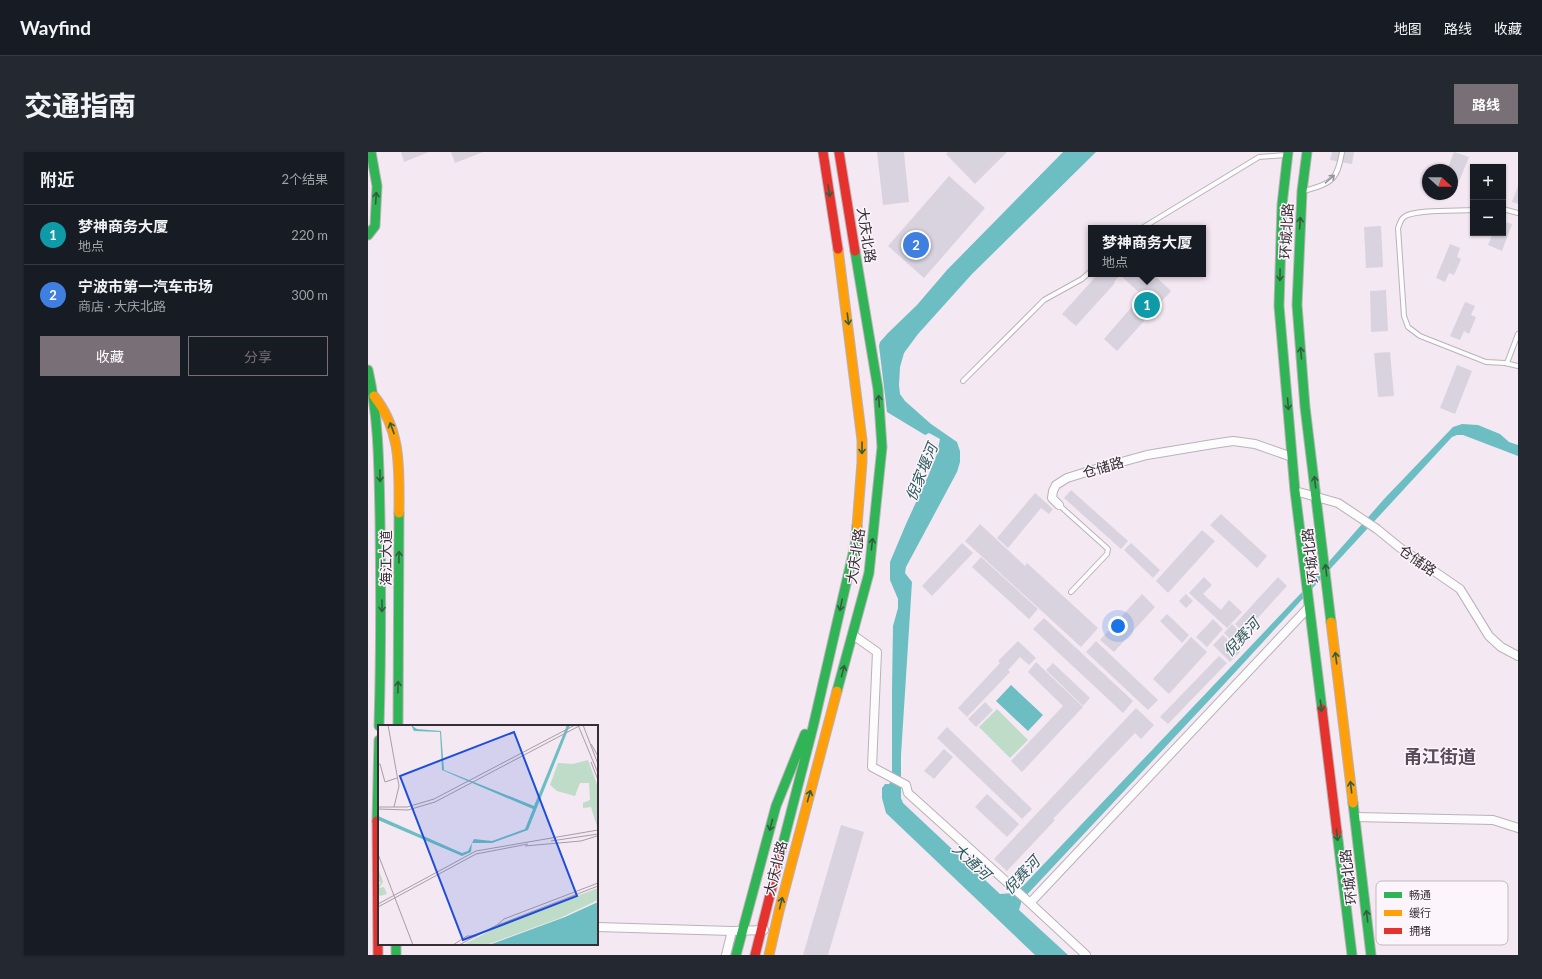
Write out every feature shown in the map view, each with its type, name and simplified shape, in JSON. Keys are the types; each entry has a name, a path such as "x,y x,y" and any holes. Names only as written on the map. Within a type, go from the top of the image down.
{"main road":[{"path":"368,235 375,226 377,186 371,152"},
{"name":"大庆北路","path":"755,955 813,727 855,545 862,462 862,440 843,279 824,152"},
{"name":"大庆北路","path":"769,955 799,834 869,572 882,447 878,389 839,152"},
{"name":"环城北路","path":"1307,152 1302,191 1297,305 1305,407 1371,955"},
{"name":"环城北路","path":"1288,154 1282,205 1279,306 1295,491 1352,955"},
{"name":"海江大道","path":"368,370 374,396 379,443 382,600 379,725"},
{"name":"海江大道","path":"374,396 383,406 394,433 399,459 398,725"},
{"name":"大庆北路","path":"736,955 776,806 789,776 800,742 805,732 813,727"},
{"path":"378,788 378,878"},
{"path":"378,945 378,955"}],"street":[{"name":"仓储路","path":"1059,505 1052,498 1053,491 1056,485 1067,478 1148,455 1233,442 1255,444 1292,457"},
{"name":"仓储路","path":"1295,491 1338,503 1377,529 1399,547 1460,589 1489,636 1501,647 1518,656"},
{"path":"1030,903 1309,608"},
{"path":"853,635 877,652 872,767 906,785 908,793 1086,955"},
{"path":"1355,817 1493,820 1518,828"},
{"path":"598,927 732,931 775,930"},
{"path":"726,955 732,931"}],"lane":[{"path":"1302,191 1330,182 1339,170 1342,152"},
{"path":"1147,225 1259,157 1288,154"},
{"path":"1470,210 1417,212 1405,215 1402,219 1398,228 1404,316 1408,327 1420,336 1486,362 1507,363 1518,366"},
{"path":"1506,210 1518,213"},
{"path":"963,381 1044,300 1082,279 1088,274"},
{"path":"1507,363 1518,334"},
{"path":"1059,505 1108,549 1107,554 1071,592"}],"green space":[{"path":"997,709 1028,740 1010,758 979,727"}],"water":[{"path":"1063,152 1096,152 972,274 918,334 904,353 900,367 900,394 905,401 931,424 957,442 960,451 960,462 957,472 906,567 905,573 912,582 901,755 901,798 903,803 1000,894 1013,893 1023,886 1303,591 1385,498 1453,427 1462,424 1478,425 1500,434 1509,442 1518,445 1518,456 1463,435 1452,437 1215,694 1022,900 1019,910 1068,955 1035,955 886,813 882,798 882,788 885,784 889,784 891,781 892,770 893,626 898,608 898,599 890,580 890,562 929,474 937,454 940,439 929,433 925,435 887,412 879,346 880,342 888,333 917,305 947,270"},
{"path":"1011,685 1043,715 1028,731 996,701"}],"building":[{"path":"401,152 429,152 404,162"},
{"path":"451,152 483,152 455,163"},
{"path":"877,152 904,152 909,202 883,205"},
{"path":"948,152 1007,152 975,184 946,154"},
{"path":"1332,152 1354,152 1352,164 1330,160"},
{"path":"1454,152 1469,157 1458,184 1458,164 1449,164"},
{"path":"949,176 985,208 924,278 888,246"},
{"path":"1518,186 1518,204 1512,202"},
{"path":"1506,222 1512,224 1502,251 1488,245 1492,236 1506,236"},
{"path":"1381,226 1383,267 1366,268 1364,227"},
{"path":"1450,244 1460,248 1457,257 1461,259 1454,275 1449,273 1445,282 1436,278"},
{"path":"1095,277 1118,277 1114,282 1115,283 1076,326 1062,314"},
{"path":"1122,277 1148,277 1150,279 1152,277 1156,277 1171,291 1117,351 1104,339 1142,295"},
{"path":"1386,290 1388,331 1371,332 1370,291"},
{"path":"1465,302 1475,306 1471,315 1476,317 1469,334 1464,331 1460,340 1450,336"},
{"path":"1390,352 1394,396 1378,397 1374,353"},
{"path":"1457,365 1472,371 1455,414 1440,408"},
{"path":"1071,490 1128,541 1121,549 1064,498"},
{"path":"1035,493 1053,509 1049,514 1041,508 1008,548 997,538"},
{"path":"1221,514 1267,556 1257,568 1210,525"},
{"path":"980,524 1025,566 1027,563 1098,628 1081,647 965,541"},
{"path":"1202,530 1215,541 1168,593 1156,581"},
{"path":"962,543 973,553 932,596 922,586"},
{"path":"1131,543 1160,570 1153,578 1124,550"},
{"path":"981,557 1038,609 1029,619 972,567"},
{"path":"1204,577 1212,585 1203,594 1221,610 1229,600 1242,612 1227,628 1189,593"},
{"path":"1278,577 1287,586 1244,633 1235,624"},
{"path":"1142,594 1155,607 1114,652 1100,640"},
{"path":"1186,594 1193,601 1186,608 1179,601"},
{"path":"1167,614 1189,635 1182,643 1160,621"},
{"path":"1044,618 1133,701 1123,713 1033,629"},
{"path":"1213,619 1223,629 1207,647 1196,637"},
{"path":"1232,624 1245,637 1237,646 1224,633"},
{"path":"1223,635 1240,652 1230,662 1213,645"},
{"path":"1191,637 1207,652 1169,694 1153,679"},
{"path":"1018,641 1036,658 1029,665 1020,657 1008,670 1010,672 967,717 958,708 1000,663 998,661"},
{"path":"1096,641 1158,700 1148,710 1086,652"},
{"path":"1219,656 1227,663 1168,724 1160,717"},
{"path":"1036,662 1083,707 1022,772 1011,761 1063,706 1028,672"},
{"path":"1053,663 1090,698 1083,706 1046,670"},
{"path":"985,702 993,710 976,727 968,719"},
{"path":"1136,708 1154,725 1141,739 1135,733 1053,819 1055,820 1007,871 994,859"},
{"path":"947,727 1032,809 1022,819 937,738"},
{"path":"944,749 953,757 934,779 924,771"},
{"path":"987,794 1019,824 1007,837 975,807"},
{"path":"841,825 864,832 828,955 803,955"}],"traffic: fast":[{"path":"368,235 375,226 377,186 371,152"},
{"path":"1288,152 1282,205 1279,306 1295,491 1322,709"},
{"path":"1307,152 1302,191 1297,305 1305,407 1331,622"},
{"path":"837,691 869,573 882,447 878,389 855,251"},
{"path":"368,370 372,388 378,444 381,622 379,725"},
{"path":"398,725 399,513"},
{"path":"780,855 813,727 855,545 857,526"},
{"path":"736,955 776,806 805,734"},
{"path":"377,821 378,780"},
{"path":"1353,803 1371,955"},
{"path":"1337,832 1352,955"},
{"path":"396,945 396,955"}],"traffic: slow":[{"path":"838,249 862,440 862,462 857,526"},
{"path":"374,396 390,423 394,437 398,466 399,513"},
{"path":"1331,622 1353,803"},
{"path":"769,955 779,911 837,691"}],"traffic: jam":[{"path":"823,152 838,249"},
{"path":"839,152 855,251"},
{"path":"1322,709 1337,832"},
{"path":"377,821 378,955"},
{"path":"755,955 780,855"}],"place":[{"name":"宁波市第一汽车市场","path":"916,245"},
{"name":"梦神商务大厦","path":"1147,305"}],"district":[{"name":"甬江街道","path":"1440,756"}],"water label":[{"name":"倪家堰河","path":"921,472"},
{"name":"倪赛河","path":"1241,637"},
{"name":"大通河","path":"972,861"},
{"name":"倪赛河","path":"1021,875"}]}
